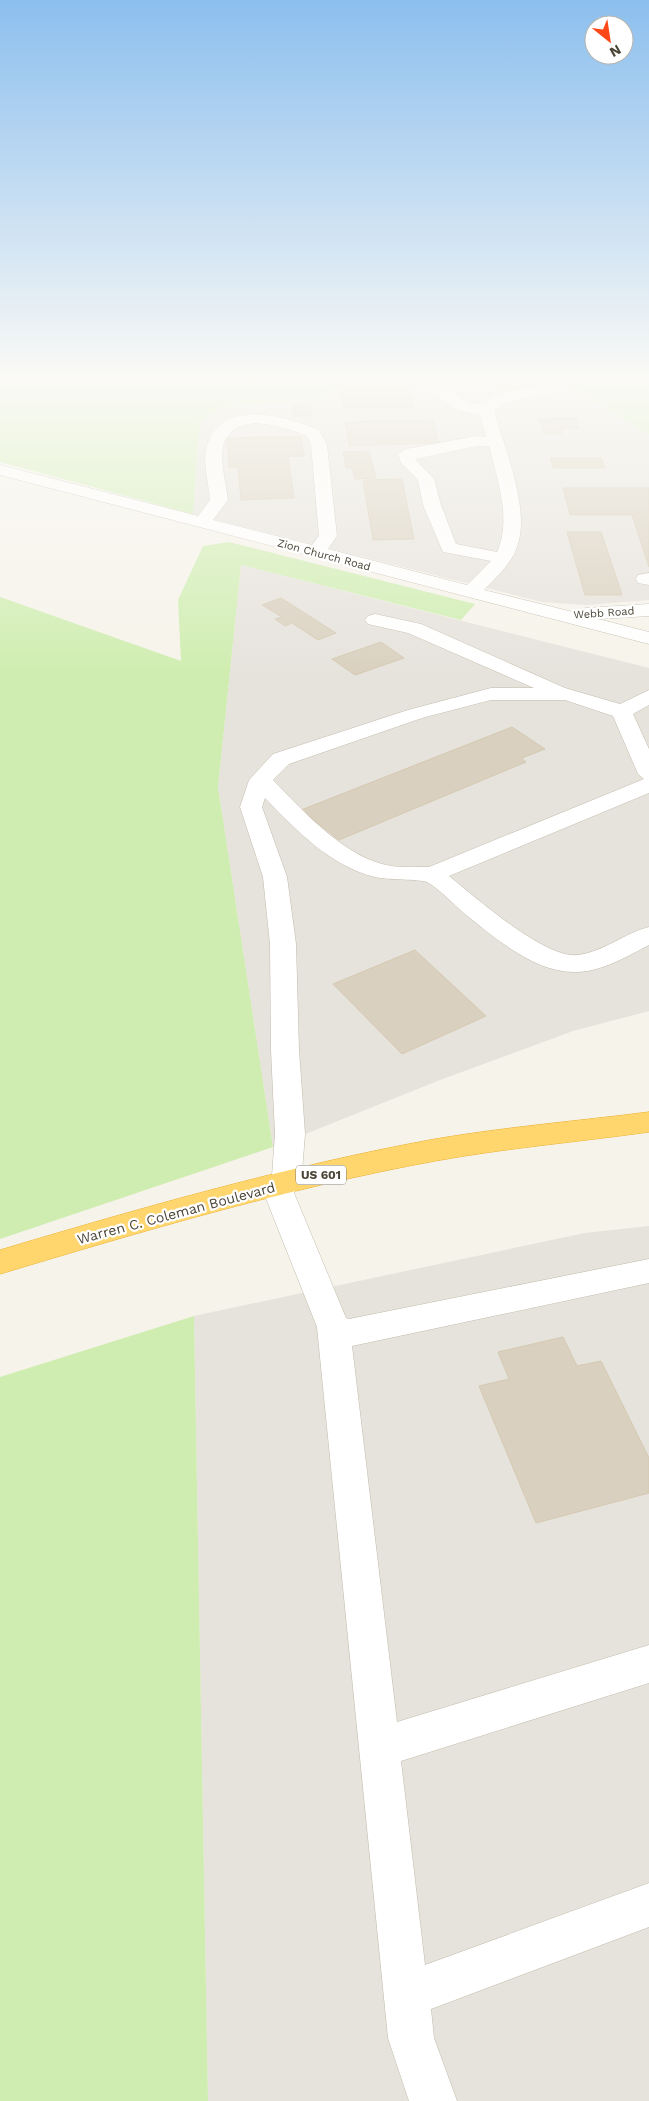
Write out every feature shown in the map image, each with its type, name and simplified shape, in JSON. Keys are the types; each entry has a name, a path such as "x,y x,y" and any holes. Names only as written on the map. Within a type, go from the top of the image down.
{"highway":[{"name":"Warren C. Coleman Boulevard","path":"0,1262 70,1241 366,1164 437,1150 515,1138 649,1122"}],"street":[{"name":"Zion Church Road","path":"38,480 649,638"},
{"path":"202,523 219,500 217,480"},
{"path":"316,553 328,536 322,480"},
{"path":"426,480 432,505 449,548 502,558"},
{"path":"470,593 491,573 502,558 511,538 510,504 504,480"},
{"name":"Webb Road","path":"559,616 649,610"},
{"path":"375,620 414,628 566,694 622,712 649,696"},
{"path":"433,2101 411,2038 333,1327 281,1185 290,1134 284,1050 283,944 275,877 252,807 260,780 281,759 415,714 491,694 566,694"},
{"path":"622,712 649,774"},
{"path":"260,780 319,838 368,867 398,874 432,874 649,785"},
{"path":"432,874 532,951 554,962 576,964 634,944 649,934"},
{"path":"333,1327 348,1333 649,1271"},
{"path":"379,1748 649,1664"},
{"path":"406,1995 649,1905"}],"shaded area":[{"path":"196,480 649,480 649,600 587,605 542,602 193,514"},
{"path":"241,565 649,668 649,1011 573,1031 440,1080 273,1147 218,787"},
{"path":"649,1226 649,2101 208,2101 194,1316 585,1233"}],"green space":[{"path":"67,480 196,480 193,514"},
{"path":"229,542 475,604 461,620 241,565 218,787 273,1147 0,1239 0,597 181,661 178,600 203,546"},
{"path":"194,1316 208,2101 0,2101 0,1377"}],"building":[{"path":"239,480 291,480 294,498 241,500"},
{"path":"363,480 402,480 414,539 373,540"},
{"path":"563,488 649,488 649,567 632,515 570,515"},
{"path":"567,532 601,532 622,595 585,595"},
{"path":"281,598 336,633 318,640 292,623 285,626 275,619 282,617 262,605"},
{"path":"381,642 404,658 355,675 332,659"},
{"path":"512,727 545,749 522,758 526,762 339,840 301,810"},
{"path":"415,950 486,1016 402,1054 333,984"},
{"path":"563,1337 577,1366 601,1361 649,1458 649,1493 536,1523 479,1386 509,1379 498,1352"}]}
